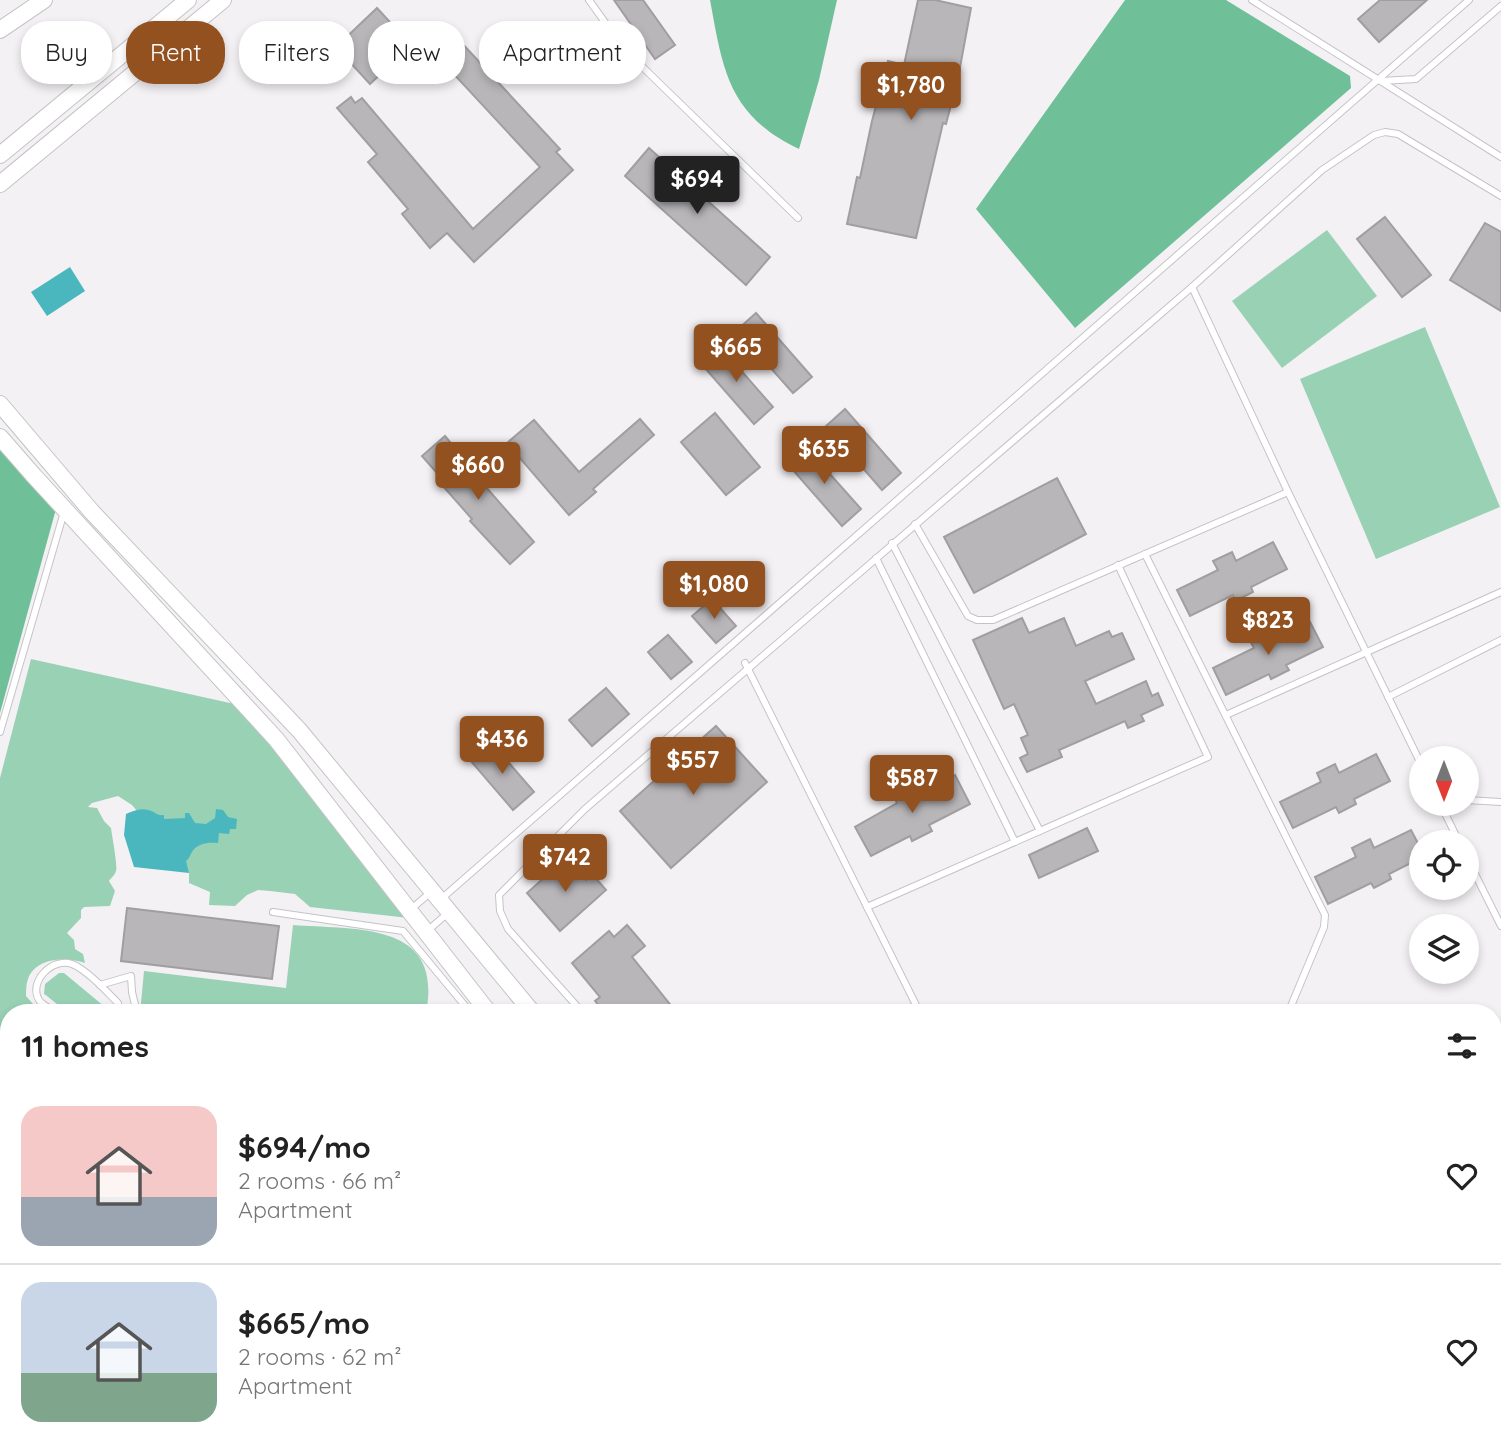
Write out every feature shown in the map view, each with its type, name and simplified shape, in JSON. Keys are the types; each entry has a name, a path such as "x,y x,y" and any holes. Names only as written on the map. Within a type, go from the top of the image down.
{"street":[{"path":"0,30 44,0"},
{"path":"0,155 188,0"},
{"path":"0,184 223,0"},
{"path":"0,404 92,512 299,730 525,1004"},
{"path":"0,437 276,739 482,1004"}],"lane":[{"path":"589,0 624,49 798,218"},
{"path":"1252,0 1501,157"},
{"path":"409,912 439,902 1469,0"},
{"path":"1379,81 1416,79 1501,6"},
{"path":"575,1004 508,929 500,911 499,895 585,809 747,666 1192,287 1322,170 1374,135 1385,132 1398,134 1501,195"},
{"path":"1192,287 1412,746"},
{"path":"915,524 968,616 977,620 993,620 1288,492"},
{"path":"0,732 64,510"},
{"path":"892,543 1040,831"},
{"path":"1145,554 1325,915 1324,927 1292,1004"},
{"path":"876,558 1015,842"},
{"path":"867,907 1208,757 1118,565"},
{"path":"1226,715 1501,592"},
{"path":"1388,697 1501,640"},
{"path":"747,666 916,1004"},
{"path":"1479,801 1501,803"},
{"path":"1479,882 1501,926"},
{"path":"425,933 439,902"},
{"path":"273,912 402,931 463,1004"},
{"path":"44,1004 39,1000 37,991 46,969 61,963 72,964 100,985 118,1004"},
{"path":"100,985 131,976 136,1004"}],"green space":[{"path":"710,0 837,0 819,80 799,149 775,136 743,105 725,69"},
{"path":"1125,0 1226,0 1350,76 1351,88 1075,328 976,209"},
{"path":"1327,230 1377,296 1282,368 1232,301"},
{"path":"1425,327 1500,507 1376,559 1300,379"},
{"path":"0,444 56,509 0,713"},
{"path":"31,659 239,705 409,918 310,907 295,894 258,890 247,895 235,906 209,905 210,892 189,883 189,873 132,805 118,796 92,803 88,807 97,808 111,828 116,868 109,881 115,891 110,906 84,907 81,910 81,918 67,933 74,940 75,949 83,954 85,963 53,960 38,966 27,981 26,996 33,1004 0,1004 0,778"},
{"path":"293,925 343,928 390,936 409,946 422,961 428,983 427,1004 141,1004 144,971 286,988"},
{"path":"59,973 64,973 101,1004 57,1004 44,994 45,984"}],"water":[{"path":"70,267 85,291 47,316 31,292"},
{"path":"145,809 164,815 164,819 185,818 185,813 189,813 195,823 206,824 215,818 216,809 223,810 228,817 237,819 236,829 230,829 229,834 219,833 218,843 204,844 194,849 186,861 189,873 134,867 124,835 126,814"}],"building":[{"path":"614,0 643,0 675,45 655,59 646,46 646,21 629,21"},
{"path":"918,0 935,0 971,8 958,78 946,124 943,123 916,238 847,224 888,61 904,65"},
{"path":"1380,0 1427,0 1379,42 1358,19"},
{"path":"377,8 389,21 368,21 368,82 354,67 354,30"},
{"path":"465,47 479,62 479,84 500,84 560,149 556,152 573,170 474,262 447,233 430,248 402,214 408,209 368,162 377,154 337,108 351,97 355,103 362,98 473,229 540,167 463,84"},
{"path":"649,148 770,257 746,285 625,176"},
{"path":"1385,217 1431,275 1402,297 1357,239"},
{"path":"1485,223 1501,232 1501,311 1450,280"},
{"path":"756,313 812,377 793,393 737,330"},
{"path":"717,343 773,407 754,424 698,360"},
{"path":"845,409 901,473 882,490 826,426"},
{"path":"715,413 760,467 726,495 681,442"},
{"path":"640,419 654,435 593,489 596,492 569,515 507,443 534,420 579,472"},
{"path":"445,436 459,453 457,454 534,542 510,564 470,521 472,519 442,485 445,482 422,456"},
{"path":"805,446 861,509 842,526 786,462"},
{"path":"1057,478 1086,534 974,593 944,537"},
{"path":"1273,542 1287,569 1251,587 1253,592 1235,601 1233,595 1190,616 1177,590 1218,570 1213,561 1232,552 1236,561"},
{"path":"712,599 736,626 716,643 692,616"},
{"path":"1022,618 1029,633 1064,618 1076,646 1109,631 1112,637 1122,633 1134,659 1085,681 1096,704 1146,681 1152,696 1158,693 1163,705 1141,715 1144,721 1128,728 1125,721 1059,750 1062,757 1027,772 1020,758 1028,754 1021,738 1028,735 1014,704 1004,709 973,640"},
{"path":"1309,620 1323,647 1286,665 1289,670 1271,679 1269,674 1226,695 1213,668 1254,648 1249,639 1267,630 1272,639"},
{"path":"668,635 692,662 671,679 648,652"},
{"path":"606,688 629,714 592,746 569,720"},
{"path":"716,726 767,782 671,868 620,811"},
{"path":"491,742 534,792 513,810 470,760"},
{"path":"1376,754 1390,781 1354,799 1356,804 1339,813 1336,807 1293,828 1280,802 1321,782 1317,773 1335,764 1339,773"},
{"path":"955,775 970,804 929,825 932,831 912,841 910,836 871,856 855,827 897,803 894,797 910,789 913,794"},
{"path":"1087,828 1098,851 1039,878 1029,855"},
{"path":"1409,831 1409,864 1389,874 1391,879 1374,888 1371,883 1328,904 1315,877 1356,857 1352,848 1370,839 1374,848"},
{"path":"566,858 586,880 593,875 606,890 560,931 527,893"},
{"path":"127,908 279,926 272,979 121,961"},
{"path":"627,925 645,946 632,957 670,1004 598,1004 595,1001 600,997 572,963 609,931 614,937"}]}
